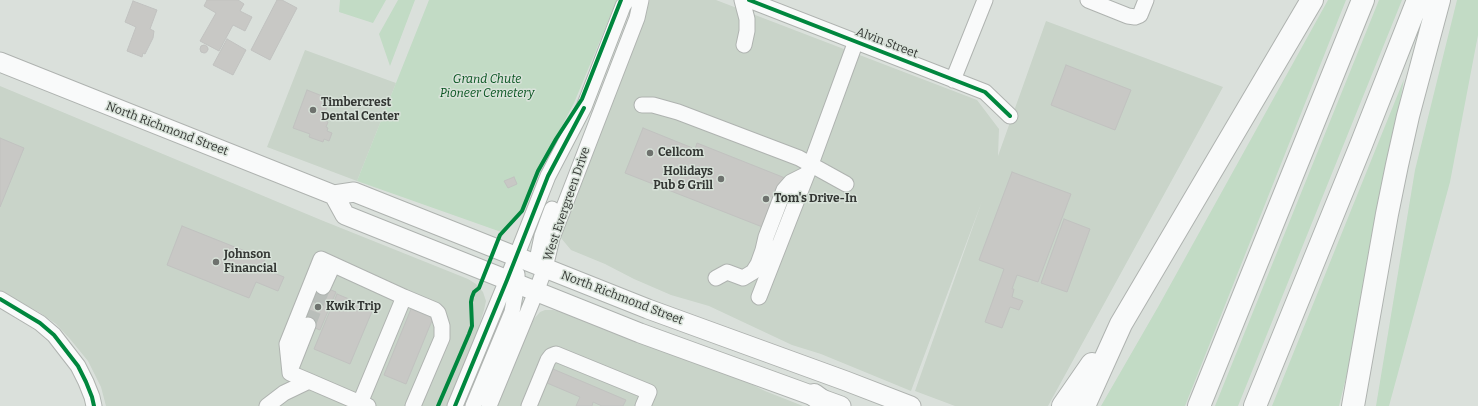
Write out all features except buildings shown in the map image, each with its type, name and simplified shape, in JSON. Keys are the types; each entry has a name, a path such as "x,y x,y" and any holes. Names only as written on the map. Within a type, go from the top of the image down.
{"highway":[{"path":"1084,406 1121,324 1312,0"},
{"path":"1199,406 1363,0"},
{"path":"1255,406 1418,0"},
{"path":"1353,406 1396,172 1408,116 1438,0"},
{"path":"1063,406 1121,324"}],"main road":[{"name":"North Richmond Street","path":"0,62 334,196 354,192 681,321 839,378 910,406"},
{"name":"North Richmond Street","path":"334,196 345,215 640,333 821,401 841,406"}],"street":[{"name":"West Evergreen Drive","path":"455,406 512,282 516,257 548,176 584,107 623,6 627,0"},
{"name":"West Evergreen Drive","path":"489,406 536,292 540,266 637,18 641,0"},
{"path":"742,0 747,19 747,31 744,45"},
{"name":"Alvin Street","path":"749,0 985,92 1010,116"},
{"path":"953,80 985,0"},
{"path":"1088,0 1128,16 1136,17 1140,15 1146,0"},
{"path":"759,297 809,169 856,41"},
{"path":"540,266 542,236 599,88 601,65"},
{"path":"642,105 653,105 678,112 846,184"},
{"path":"716,278 727,272 743,278 753,272 758,264 766,237 784,190 791,182 809,169"},
{"path":"290,373 287,344 321,259 435,310 438,313 442,326 442,338 413,406"},
{"path":"323,287 333,265"},
{"path":"473,406 512,312 512,282"},
{"path":"290,373 364,404 404,297"},
{"path":"0,299 26,313 54,335 78,366 92,396 94,406"},
{"path":"290,373 308,325"},
{"path":"529,406 548,360 551,356 556,354 649,392 643,406"},
{"path":"267,406 284,393 309,381"}],"shaded area":[{"path":"650,0 716,0 977,100 999,129 998,156 1046,21 1223,87 1048,406 955,406 915,391 982,201 911,391 821,354 792,345 709,306 671,295 634,279 605,264 571,250 561,238 579,179"},
{"path":"305,50 396,83 357,181 267,147"},
{"path":"0,86 321,220 468,279 476,284 483,292 486,301 484,310 474,342 447,406 106,406 101,387 88,361 56,324 39,312 0,293"},
{"path":"545,310 553,310 570,314 729,373 765,391 803,406 496,406 528,330 534,319 540,312"}],"green space":[{"path":"340,0 386,0 373,23 339,12"},
{"path":"398,0 415,0 390,66 379,34"},
{"name":"Grand Chute Pioneer Cemetery","path":"429,0 617,0 574,103 545,158 521,214 504,233 357,181"},
{"path":"1328,0 1346,0 1185,406 1101,406 1158,307"},
{"path":"1379,0 1402,0 1238,406 1215,406"},
{"path":"1457,0 1478,0 1478,35 1450,182 1389,406 1376,406 1415,170"},
{"path":"1404,79 1363,308 1339,406 1272,406"}],"tunnel":[{"path":"308,325 323,287"}],"cycle path":[{"path":"438,406 472,326 471,302 474,292 479,288 500,235 522,211 538,171 556,139 582,99 621,0"},
{"path":"749,0 985,92 1010,116"},
{"path":"455,406 548,176 584,108"},
{"path":"0,299 40,323 54,335 78,366 86,382 94,406"}],"place":[{"name":"Timbercrest Dental Center","path":"313,110"},
{"name":"Cellcom","path":"650,153"},
{"name":"Holidays Pub & Grill","path":"721,179"},
{"name":"Tom's Drive-In","path":"766,199"},
{"name":"Johnson Financial","path":"216,262"},
{"name":"Kwik Trip","path":"318,307"}]}
